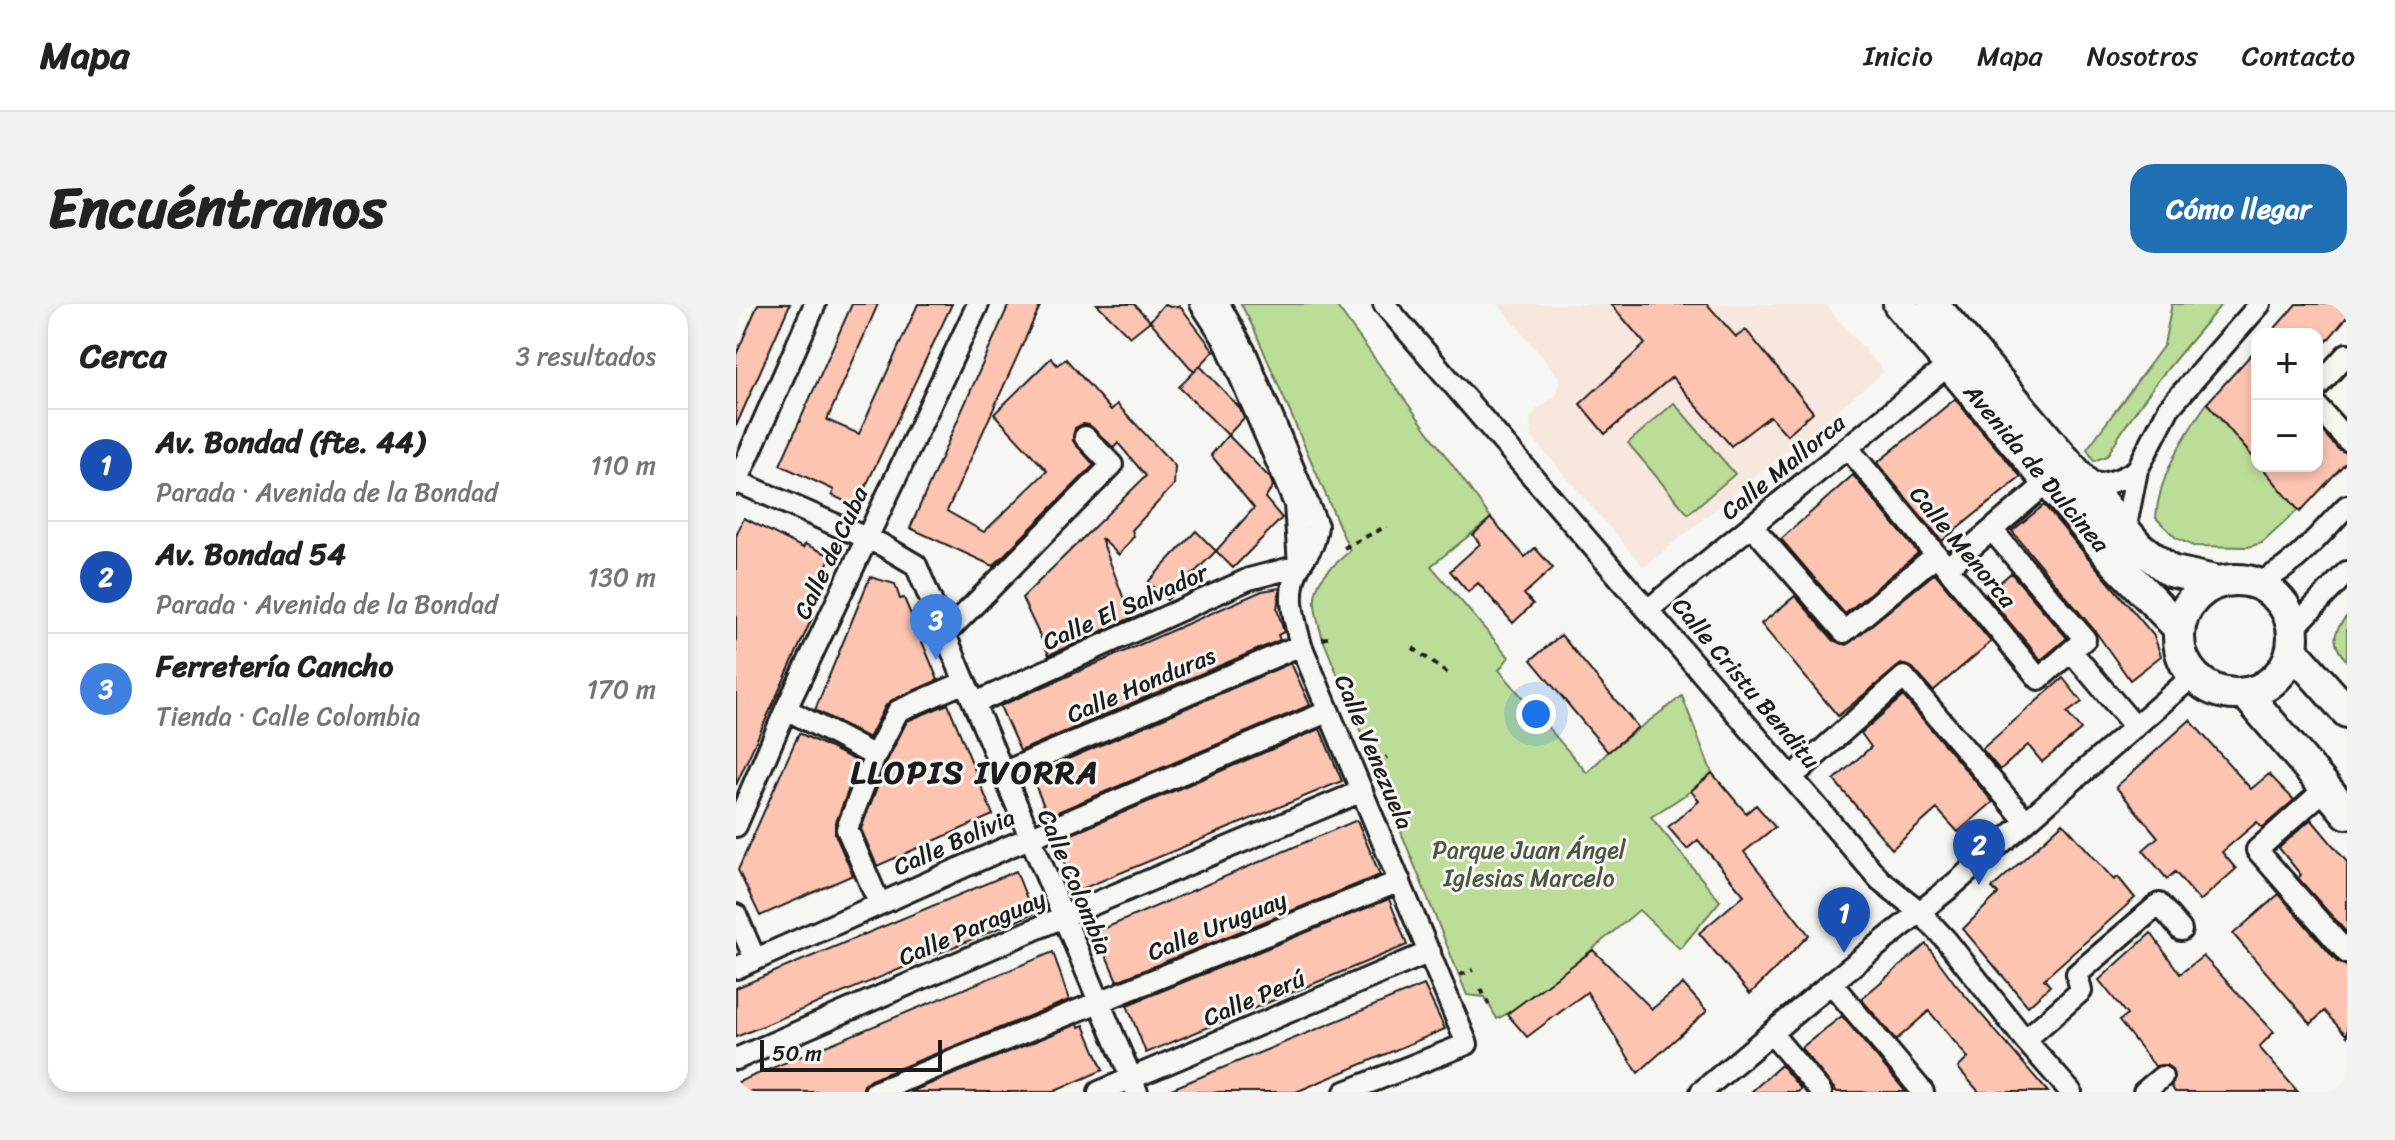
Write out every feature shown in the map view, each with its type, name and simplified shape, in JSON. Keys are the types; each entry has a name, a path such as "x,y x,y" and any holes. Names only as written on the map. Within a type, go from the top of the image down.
{"main road":[{"name":"Avenida de Dulcinea","path":"1899,304 2117,564 2178,627"},
{"name":"Avenida de Dulcinea","path":"1933,304 2138,546 2170,571 2219,582"},
{"path":"2292,640 2280,675 2270,684 2246,694 2221,693 2193,676 2182,657 2178,627 2192,599 2202,590 2219,582 2238,580 2256,583 2275,595 2286,609 2292,640 2347,712"},
{"path":"2246,694 2347,813"}],"street":[{"path":"737,482 815,304"},
{"name":"Calle de Cuba","path":"736,826 786,709 978,304"},
{"name":"Calle Venezuela","path":"1201,304 1225,341 1295,504 1299,566"},
{"name":"Calle Venezuela","path":"1219,304 1246,354 1317,526 1314,546 1299,566 1292,584 1292,610 1301,645 1467,1044 1345,1092"},
{"name":"Calle Cristu Benditu","path":"1384,304 1880,880 1919,911 1946,940 2025,1040 2071,1092"},
{"path":"2125,531 2137,470 2169,408 2260,304"},
{"path":"2323,380 2347,354"},
{"name":"Calle Mallorca","path":"1649,609 1950,364"},
{"path":"2323,413 2347,440"},
{"path":"946,633 1112,465 1085,437"},
{"name":"Calle Menorca","path":"1848,448 2039,679 2071,651"},
{"path":"2085,484 2106,484 2137,470"},
{"name":"Calle Colombia","path":"737,482 866,538 916,565 1134,1086"},
{"path":"1752,526 1844,632 1992,530 2048,482"},
{"path":"2256,583 2268,579 2298,555 2347,506"},
{"path":"1992,530 2085,639 2071,651 2135,727"},
{"name":"Calle El Salvador","path":"975,703 1249,579 1299,566"},
{"path":"2292,640 2347,572"},
{"name":"Calle Honduras","path":"1002,773 1301,645"},
{"path":"1701,1092 2026,821 2193,676"},
{"path":"1792,777 1904,677 2026,821"},
{"path":"879,903 847,829 875,756 898,711 965,682"},
{"path":"786,709 875,756"},
{"name":"Calle Bolivia","path":"736,968 1029,838 1327,712"},
{"path":"2326,788 2257,850 2347,953"},
{"name":"Calle Paraguay","path":"736,1059 1362,791"},
{"name":"Calle Uruguay","path":"875,1092 1400,881"},
{"path":"2025,1040 2081,991 2077,974 2159,904 2181,930"},
{"path":"736,915 755,959"},
{"name":"Calle Perú","path":"1099,1092 1134,1086 1430,952"},
{"path":"1831,983 1923,1092"},
{"path":"1771,1033 1821,1092"},
{"path":"2144,1092 2162,1077"}],"path":[{"path":"1344,548 1387,526"},
{"path":"1413,648 1447,673"},
{"path":"1481,989 1489,1005"}],"shaded area":[{"path":"1498,304 1825,304 1884,372 1644,567 1532,437 1530,420 1537,409 1555,397 1559,377"}],"green space":[{"name":"Parque Juan Ángel Iglesias Marcelo","path":"1241,304 1335,304 1491,518 1431,566 1509,657 1499,670 1587,773 1608,752 1682,696 1712,773 1651,817 1720,901 1680,949 1639,910 1528,1003 1497,1019 1485,997 1467,995 1318,623 1315,598 1321,580 1350,551"},
{"path":"2172,304 2222,304 2146,396 2107,456 2094,461 2087,449 2164,345"},
{"path":"1674,403 1735,474 1688,514 1628,443"},
{"path":"2207,403 2251,455 2251,472 2266,472 2298,510 2262,543 2248,547 2193,546 2176,538 2156,518 2167,472 2181,443"},
{"path":"2347,616 2347,661 2338,650 2335,639 2338,628"}],"building":[{"path":"758,304 790,304 736,426 736,355"},
{"path":"852,304 878,304 827,420 859,434 918,304 952,304 856,507 832,495 834,490 780,465"},
{"path":"1009,304 1041,304 947,511 984,532 1047,471 994,414 1051,358 1057,365 1066,359 1111,410 1117,404 1175,466 1174,485 1132,530 1134,536 1119,555 1101,538 1131,618 1049,655 1022,598 1146,476 1118,443 1114,448 1089,425 1075,428 1073,441 1094,465 993,566 910,528"},
{"path":"1097,304 1134,304 1150,321 1130,337"},
{"path":"1164,304 1180,306 1214,351 1194,372 1150,321"},
{"path":"1611,304 1707,304 1736,337 1746,330 1813,412 1787,435 1770,416 1731,446 1672,377 1605,434 1580,404 1645,344"},
{"path":"2296,304 2347,304 2347,317 2323,346 2323,328 2275,328"},
{"path":"2251,355 2251,455 2207,403"},
{"path":"1200,366 1240,408 1244,418 1228,435 1179,387"},
{"path":"1955,399 2021,477 1942,541 1877,463"},
{"path":"2323,432 2338,449 2347,453 2347,461 2300,512 2266,472 2323,472"},
{"path":"1228,435 1270,478 1273,486 1265,498 1282,518 1233,568 1216,551 1254,508 1211,455"},
{"path":"1853,475 1918,553 1845,614 1781,539"},
{"path":"2044,505 2154,636 2161,656 2130,680 2095,631 2012,531"},
{"path":"744,518 803,548 805,544 831,556 806,609 813,616 736,785 736,536"},
{"path":"1491,518 1525,557 1535,548 1553,568 1524,594 1533,604 1513,623 1478,583 1468,592 1450,571 1480,544 1473,535"},
{"path":"1196,531 1216,551 1167,600 1148,582"},
{"path":"1935,573 1991,642 1933,691 1913,668 1901,664 1838,716 1761,624 1795,596 1834,641 1847,645"},
{"path":"2011,573 2067,638 2041,660 1986,594"},
{"path":"870,577 895,584 900,599 904,598 938,680 886,705 869,738 815,710"},
{"path":"1280,588 1277,609 1284,632 1278,635 1280,640 1020,751 1000,706 1262,591"},
{"path":"1561,635 1638,727 1608,752 1531,660"},
{"path":"1291,663 1310,705 1048,816 1031,775"},
{"path":"2063,678 2082,702 2067,713 2081,730 2042,762 2028,745 2000,770 1982,749"},
{"path":"1903,696 1993,802 1958,832 1937,809 1892,849 1834,780 1871,747 1861,733"},
{"path":"948,704 993,815 877,866 861,829 887,761 907,721"},
{"path":"2190,720 2251,789 2269,774 2294,800 2262,828 2257,822 2222,852 2236,869 2200,901 2175,872 2167,879 2143,850 2158,837 2116,787"},
{"path":"1320,729 1342,781 1077,891 1057,846 1060,845 1058,840"},
{"path":"799,733 859,762 835,825 835,834 853,875 760,916 738,870"},
{"path":"1712,773 1746,813 1756,805 1775,827 1744,852 1809,935 1750,994 1699,933 1744,895 1698,840 1687,849 1668,827 1699,801 1691,791"},
{"path":"2311,819 2347,862 2347,933 2298,878 2301,875 2279,848"},
{"path":"1357,820 1380,875 1117,981 1096,932"},
{"path":"2063,823 2114,880 2118,877 2135,898 2044,979 2050,986 2028,1006 1963,929 1998,894 1992,888"},
{"path":"1016,871 1033,914 736,1037 736,988"},
{"path":"2279,894 2337,962 2347,966 2347,1036 2324,1011 2311,1024 2233,934"},
{"path":"1389,899 1407,945 1146,1053 1127,1005"},
{"path":"2151,933 2180,974 2203,956 2274,1032 2259,1047 2298,1092 2175,1092 2171,1086 2174,1081 2172,1069 2166,1065 2155,1066 2119,1021 2127,1015 2099,980"},
{"path":"1926,944 1956,985 2048,1092 1979,1092 1958,1068 1968,1058 1929,1011 1896,1040 1863,1001 1862,998"},
{"path":"1593,950 1652,1009 1683,984 1707,1011 1638,1073 1587,992 1527,1037 1507,1014"},
{"path":"1053,952 1069,1000 870,1080 862,1092 736,1092 736,1083"},
{"path":"1424,985 1445,1029 1296,1092 1164,1092"},
{"path":"1842,1016 1906,1092 1837,1092 1801,1048"},
{"path":"1078,1024 1079,1027 1084,1025 1103,1070 1053,1092 910,1092"},
{"path":"1781,1065 1801,1089 1798,1092 1751,1092"}],"place":[{"name":"Ferretería Cancho","path":"936,660"},
{"name":"Av. Bondad 54","path":"1979,885"},
{"name":"Av. Bondad (fte. 44)","path":"1844,953"}],"district":[{"name":"LLOPIS IVORRA","path":"975,772"}]}
